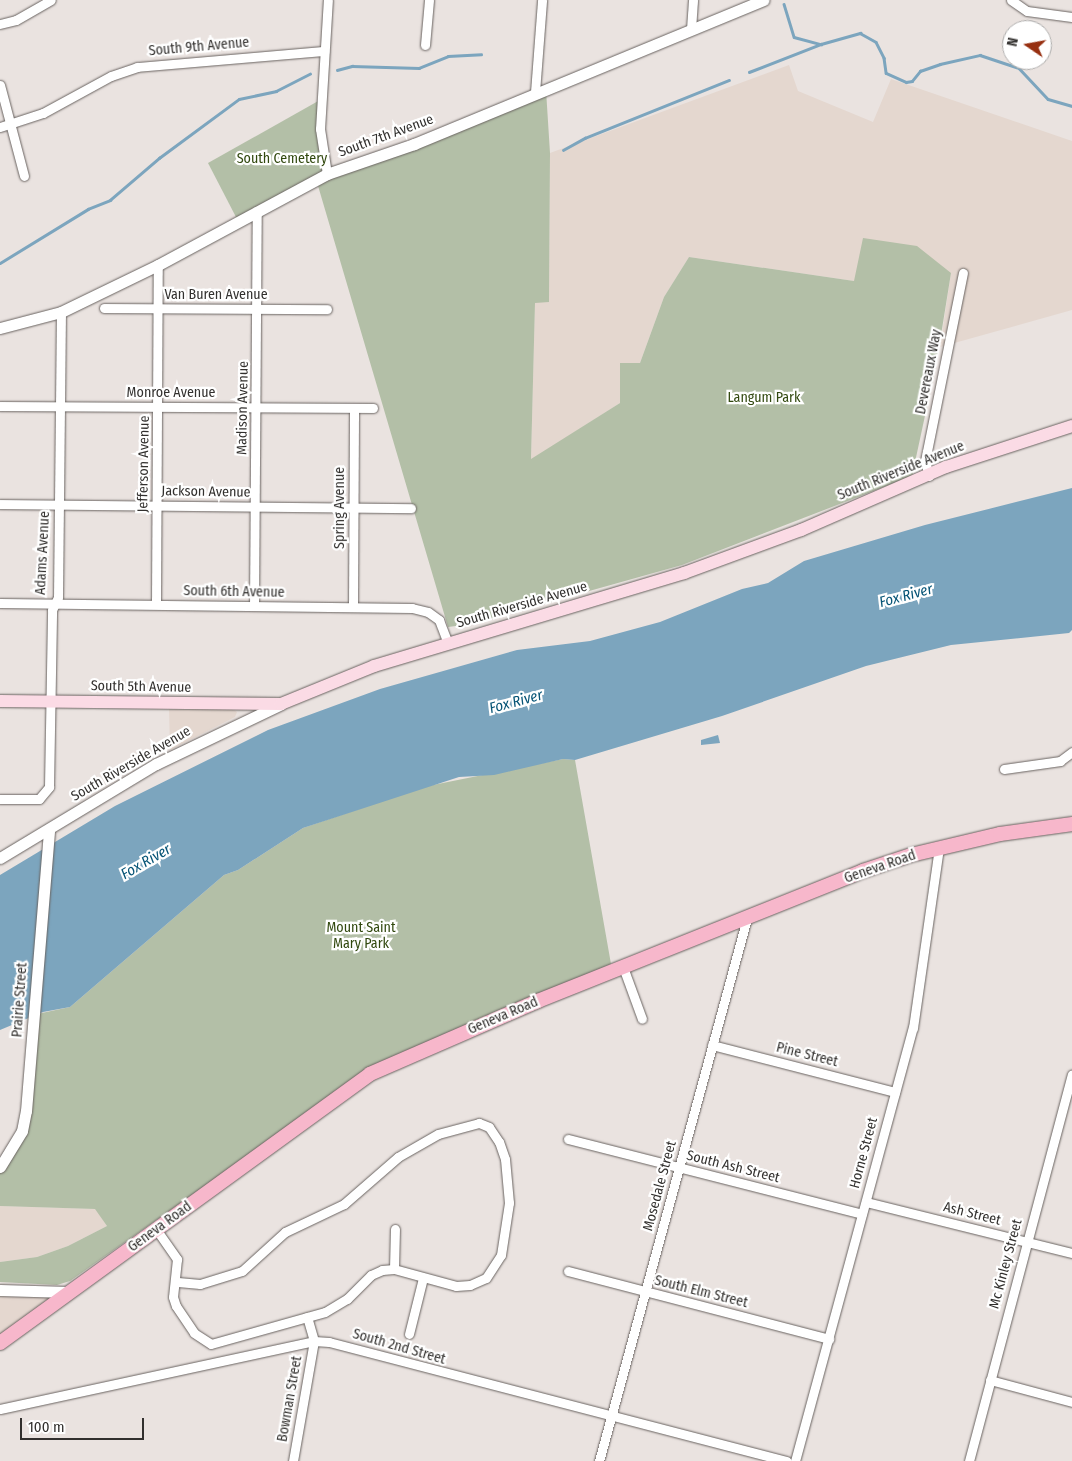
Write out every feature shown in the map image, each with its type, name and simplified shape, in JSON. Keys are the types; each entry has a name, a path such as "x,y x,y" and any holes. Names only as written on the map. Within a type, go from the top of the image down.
{"main road":[{"name":"South Riverside Avenue","path":"281,704 374,666 684,573 801,530 946,467 1072,426"},
{"name":"South 5th Avenue","path":"0,701 281,704"},
{"name":"Geneva Road","path":"0,1343 370,1074 623,967 863,871 939,848 1000,834 1072,824"}],"street":[{"path":"0,24 16,20 51,0"},
{"path":"327,174 320,129 328,0"},
{"path":"425,45 429,0"},
{"path":"535,92 542,0"},
{"path":"691,29 693,0"},
{"name":"South 7th Avenue","path":"0,328 61,312 158,265 327,174 414,144 535,92 763,0"},
{"path":"1011,0 1027,11 1072,17"},
{"name":"South 9th Avenue","path":"0,127 43,113 111,76 137,67 324,51"},
{"path":"0,85 24,176"},
{"name":"Madison Avenue","path":"254,606 258,310 257,211"},
{"name":"Jefferson Avenue","path":"156,604 161,309 158,265"},
{"name":"Devereaux Way","path":"929,476 925,461 963,273"},
{"name":"Van Buren Avenue","path":"104,308 327,309"},
{"name":"Adams Avenue","path":"0,799 39,799 46,794 49,787 52,610 55,603 59,504 61,312"},
{"name":"Monroe Avenue","path":"0,406 373,408"},
{"name":"Spring Avenue","path":"353,607 354,408"},
{"name":"Jackson Avenue","path":"0,504 412,508"},
{"name":"South 6th Avenue","path":"0,603 412,608 428,612 440,620 448,643"},
{"name":"South Riverside Avenue","path":"0,858 156,764 281,704"},
{"path":"1004,769 1060,761 1072,752"},
{"name":"Prairie Street","path":"0,1167 22,1131 33,1037 49,829"},
{"name":"Horne Street","path":"795,1461 918,1004 939,848"},
{"name":"Mosedale Street","path":"599,1461 747,918"},
{"path":"623,967 642,1020"},
{"name":"Pine Street","path":"712,1045 895,1092"},
{"name":"Mc Kinley Street","path":"969,1461 1072,1075"},
{"path":"156,1230 177,1259 175,1282 176,1306 194,1333 211,1344 307,1317 348,1299 371,1275 394,1269 456,1286 470,1285 486,1278 498,1263 507,1218 508,1182 499,1142 485,1125 461,1125 413,1146 344,1204 294,1225 232,1276 200,1284 175,1282"},
{"name":"South Ash Street","path":"568,1139 862,1214"},
{"name":"Ash Street","path":"866,1202 1072,1253"},
{"path":"394,1269 395,1229"},
{"name":"South Elm Street","path":"568,1271 829,1339"},
{"path":"410,1334 423,1278"},
{"path":"0,1290 68,1292"},
{"path":"307,1317 314,1341"},
{"name":"South 2nd Street","path":"0,1409 314,1341 329,1342 611,1417 787,1461"},
{"name":"Bowman Street","path":"293,1461 314,1341"},
{"path":"990,1380 1072,1402"}],"shaded area":[{"path":"789,65 798,91 873,122 891,79 1072,141 1072,310 940,347 951,273 854,281 689,257 664,297 640,363 620,363 620,403 531,460 535,302 549,302 550,153"},
{"path":"169,709 232,709 237,712 235,717 170,750"},
{"path":"0,1206 96,1209 107,1226 68,1246 37,1257 0,1262"},
{"path":"0,1291 63,1294 0,1340"}],"green space":[{"name":"Langum Park","path":"546,90 550,153 549,302 535,303 531,459 620,403 620,363 640,363 664,297 689,257 854,281 863,238 917,246 951,273 937,360 912,476 682,565 471,624 448,627 316,179"},
{"name":"South Cemetery","path":"320,100 324,173 237,219 208,163"},
{"name":"Mount Saint Mary Park","path":"563,759 575,760 611,964 377,1064 70,1281 57,1285 0,1282 0,1262 37,1257 68,1246 107,1226 95,1209 0,1206 0,1173 16,1151 37,1014 70,1007 224,875 238,870 303,828 423,787"}],"water":[{"name":"Fox River","path":"1072,488 1072,630 1069,633 951,645 866,666 722,716 575,760 563,759 494,775 459,777 303,828 238,870 224,875 70,1007 43,1012 0,1030 0,875 115,806 268,730 380,689 517,650 590,641 660,622 742,589 768,583 804,561 925,525"},
{"path":"718,735 720,743 701,745 701,740"}],"waterway":[{"path":"784,4 794,37 821,44"},
{"path":"749,72 821,44 860,33 876,42 884,58 886,73 906,82 912,81 920,71 940,64 980,55 1019,68 1048,99 1072,106"},
{"path":"337,70 352,66 419,68 448,56 481,54"},
{"path":"0,263 88,209 110,200 159,158 239,99 276,91 310,74"},
{"path":"563,150 585,138 729,80"}]}
